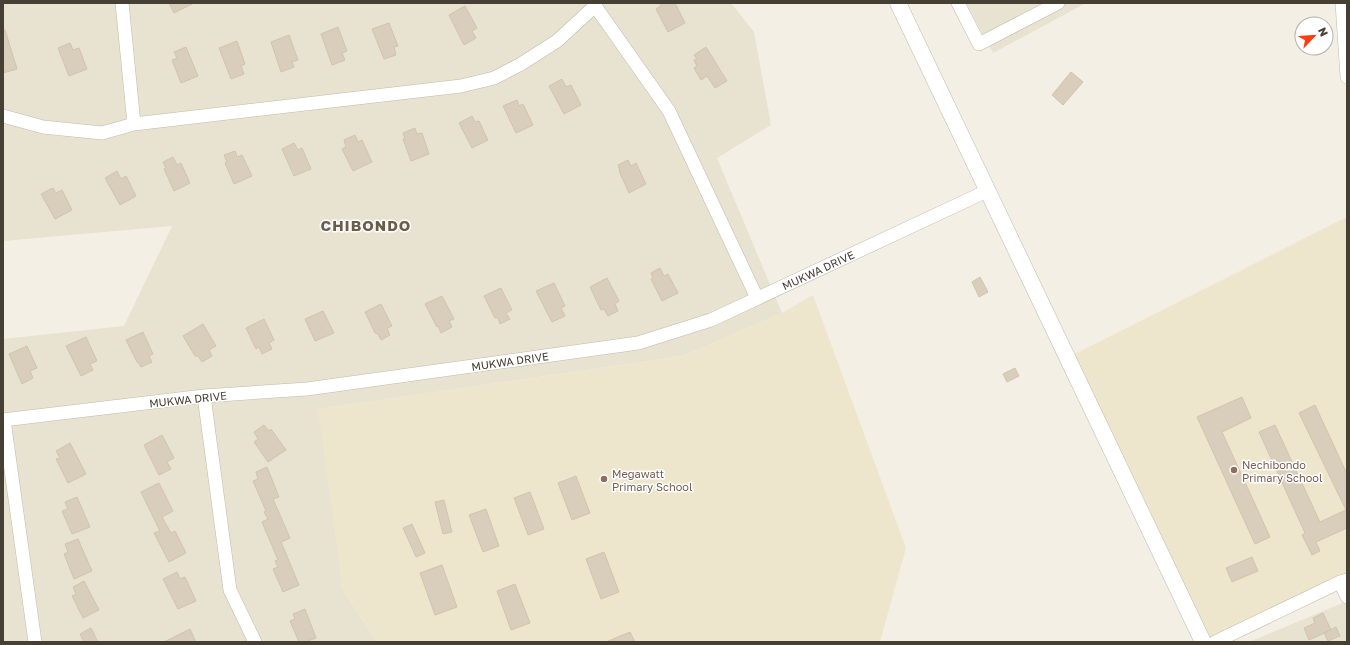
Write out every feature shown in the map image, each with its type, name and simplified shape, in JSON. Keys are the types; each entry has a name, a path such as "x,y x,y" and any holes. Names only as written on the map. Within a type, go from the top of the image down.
{"street":[{"path":"122,3 134,124"},
{"path":"898,3 1203,642"},
{"path":"958,3 979,44 1058,3"},
{"path":"1342,3 1347,77"},
{"path":"3,116 43,127 102,133 134,124 461,86 494,78 521,64 557,41 594,4 669,111 757,298"},
{"name":"MUKWA DRIVE","path":"4,420 204,396 307,389 638,343 711,320 987,191"},
{"path":"204,396 230,590 254,642"},
{"path":"4,420 35,642"},
{"path":"1214,642 1239,637 1344,581 1347,597"}],"shaded area":[{"path":"3,3 731,3 754,32 771,125 717,158 782,313 683,356 319,409 343,590 377,642 3,642 3,339 124,326 172,226 3,241"},
{"path":"966,3 1086,3 993,53"},
{"name":"Nechibondo Primary School","path":"1347,217 1347,581 1203,642 1067,358"},
{"name":"Megawatt Primary School","path":"813,295 906,548 880,642 377,642 343,590 318,409 683,356 782,313"},
{"path":"1347,601 1347,642 1249,642"}],"building":[{"path":"169,3 194,3 174,13"},
{"path":"660,3 675,3 685,23 668,32 656,9 661,6"},
{"path":"465,6 477,28 472,31 476,38 464,45 449,15"},
{"path":"389,23 398,46 394,47 396,55 384,59 372,29"},
{"path":"338,27 347,51 342,53 345,60 332,65 321,34"},
{"path":"3,30 5,30 17,69 3,73"},
{"path":"289,35 298,60 292,62 294,67 281,72 271,42"},
{"path":"237,41 245,64 241,66 244,74 231,79 219,48"},
{"path":"70,43 73,50 79,48 87,69 69,76 58,48"},
{"path":"186,47 198,76 181,83 172,60 177,58 174,52"},
{"path":"706,47 727,81 715,88 707,76 701,80 694,68 697,66 694,60 697,59 694,55"},
{"path":"1071,72 1083,82 1063,105 1052,95"},
{"path":"562,79 566,87 571,85 581,105 564,114 549,86"},
{"path":"517,100 519,106 523,104 533,125 516,133 503,106"},
{"path":"472,116 475,122 479,121 488,140 472,148 459,123"},
{"path":"415,128 417,134 422,133 429,154 411,161 403,139 405,139 403,133"},
{"path":"355,135 358,142 362,140 372,162 353,171 342,149 346,147 344,140"},
{"path":"294,143 298,150 302,148 311,169 294,176 282,149"},
{"path":"235,151 237,157 242,155 252,176 234,184 225,163 227,162 224,155"},
{"path":"173,157 177,165 181,163 190,183 174,191 164,169 166,168 163,162"},
{"path":"628,160 631,166 636,163 646,184 629,193 619,171 618,165"},
{"path":"117,171 121,179 126,176 136,196 120,205 105,178"},
{"path":"53,188 56,193 62,190 72,210 55,219 41,194"},
{"path":"660,268 664,276 668,274 678,293 662,301 651,279 653,278 651,273"},
{"path":"980,277 988,292 979,297 972,282"},
{"path":"607,278 619,301 615,304 618,311 608,316 604,309 601,310 590,287"},
{"path":"554,283 565,306 561,308 565,316 552,322 536,291"},
{"path":"501,288 512,310 506,313 510,319 500,324 498,318 495,318 484,296"},
{"path":"442,296 454,319 449,321 452,327 441,333 425,304"},
{"path":"381,304 392,326 387,328 390,335 381,340 378,334 375,333 365,312"},
{"path":"323,311 334,333 315,341 305,319"},
{"path":"264,319 274,340 269,343 272,349 262,354 259,347 256,349 246,328"},
{"path":"203,324 216,346 209,350 212,356 202,362 198,356 195,356 183,336"},
{"path":"143,332 153,354 149,356 152,362 141,367 126,340"},
{"path":"86,337 97,361 90,364 93,370 81,376 66,346"},
{"path":"27,346 37,368 30,371 33,378 22,384 9,354"},
{"path":"1015,368 1019,376 1007,382 1003,374"},
{"path":"1242,397 1251,418 1222,432 1270,537 1255,544 1197,417"},
{"path":"1315,405 1347,474 1347,528 1316,542 1320,551 1312,555 1302,535 1305,533 1259,432 1275,425 1320,522 1346,510 1299,413"},
{"path":"264,425 269,431 271,429 286,450 268,462 254,442 258,439 254,432"},
{"path":"162,435 174,458 167,462 171,469 159,475 144,445"},
{"path":"70,443 86,474 68,483 56,459 60,458 56,451"},
{"path":"267,467 279,497 273,499 290,538 281,542 299,585 283,592 273,569 278,567 275,561 278,560 262,522 268,519 264,512 266,511 253,481 258,479 256,472"},
{"path":"576,476 590,513 572,520 558,483"},
{"path":"159,483 173,511 162,517 171,533 175,531 186,553 169,562 154,533 160,531 141,492"},
{"path":"530,492 544,529 528,535 514,498"},
{"path":"77,497 90,527 72,534 62,511 68,509 65,502"},
{"path":"444,500 452,532 443,534 435,502"},
{"path":"486,509 499,546 483,552 469,515"},
{"path":"412,524 425,553 416,557 403,528"},
{"path":"78,539 92,571 74,579 64,554 68,552 65,544"},
{"path":"604,552 619,592 601,599 586,559"},
{"path":"1252,557 1258,571 1232,582 1226,568"},
{"path":"442,565 457,607 435,615 420,573"},
{"path":"177,572 180,579 185,577 196,601 178,609 163,579"},
{"path":"84,581 99,610 83,618 72,596 76,594 73,587"},
{"path":"515,584 530,623 511,630 497,591"},
{"path":"305,609 316,638 305,642 299,642 290,621 295,619 293,614"},
{"path":"1323,613 1331,630 1309,640 1304,628 1315,623 1313,618"},
{"path":"1336,627 1340,636 1328,641 1324,633"},
{"path":"91,628 98,642 84,642 80,634"},
{"path":"190,629 196,642 164,642"},
{"path":"630,632 635,642 606,642"}],"place":[{"name":"Nechibondo Primary School","path":"1234,470"},
{"name":"Megawatt Primary School","path":"604,479"}],"district":[{"name":"CHIBONDO","path":"366,225"}]}
